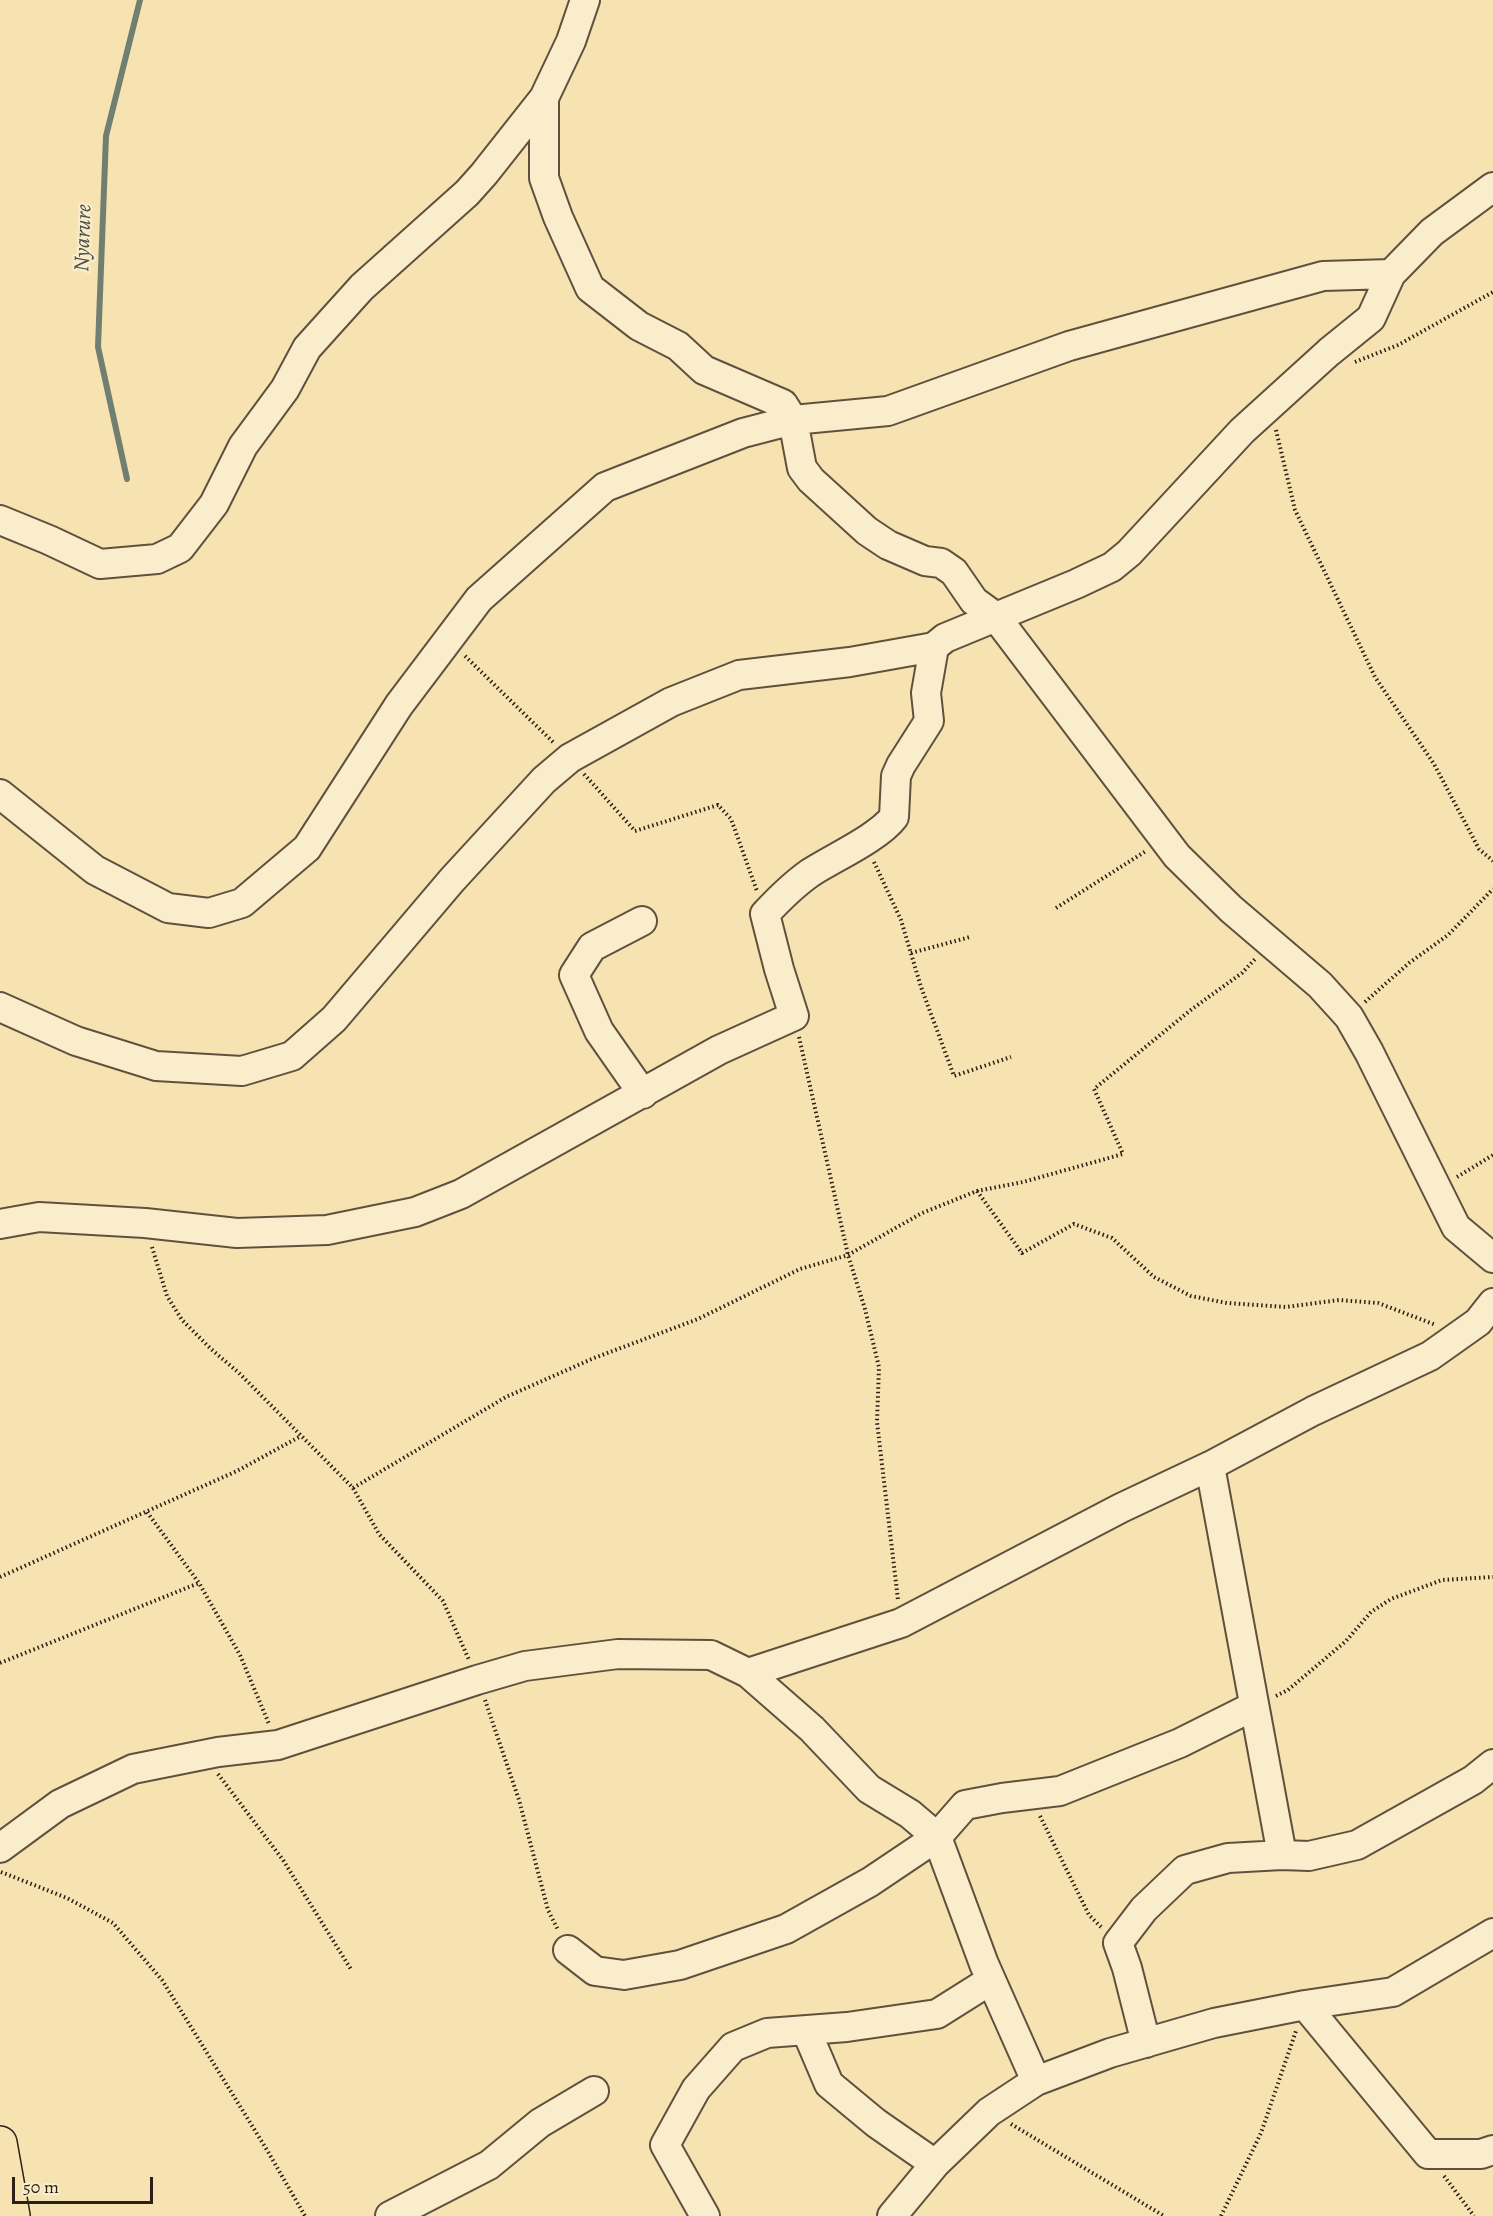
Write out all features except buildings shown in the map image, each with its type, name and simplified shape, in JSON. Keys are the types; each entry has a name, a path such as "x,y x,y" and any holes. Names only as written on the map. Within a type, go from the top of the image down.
{"main road":[{"path":"0,2143 13,2216"}],"street":[{"path":"0,520 99,564 157,559 180,548 214,504 243,446 285,389 307,348 362,287 478,180 544,98 571,41 585,0"},
{"path":"544,98 544,178 558,217 590,288 639,326 678,346 704,370 783,404 793,420 802,468 811,480 867,531 888,545 925,561 941,563 954,572 974,601 996,617 1177,856 1231,909 1320,986 1349,1017 1369,1052 1456,1227 1493,1258"},
{"path":"0,1007 76,1041 156,1066 242,1071 292,1056 334,1019 452,880 544,780 570,758 671,702 739,675 850,662 934,647 945,638 1112,567 1129,553 1242,431 1329,352 1371,318 1391,274 1432,232 1493,187"},
{"path":"0,794 95,870 168,908 208,913 242,903 307,848 399,705 479,598 604,487 743,432 793,420 888,411 1070,346 1323,276 1391,274"},
{"path":"0,1224 39,1216 145,1223 237,1233 327,1230 415,1212 461,1194 719,1050 794,1016 778,969 765,914 788,890 809,874 884,828 894,817 896,776 929,720 926,693 934,647"},
{"path":"642,921 592,947 574,975 599,1031 643,1094"},
{"path":"747,1673 901,1623 1121,1508 1210,1467 1313,1411 1430,1356 1478,1322 1493,1303"},
{"path":"1210,1467 1281,1855"},
{"path":"0,1848 60,1804 133,1770 203,1755 278,1745 525,1666 618,1654 711,1655 747,1673 812,1729 869,1789 910,1814 937,1837 991,1980 1036,2081"},
{"path":"568,1950 595,1971 624,1975 680,1965 786,1929 870,1882 937,1837 965,1805 1060,1791 1180,1743 1254,1706"},
{"path":"1146,2043 1127,1968 1118,1943 1144,1909 1185,1870 1228,1858 1309,1856 1357,1845 1473,1780 1493,1764"},
{"path":"892,2216 935,2164 989,2112 1036,2081 1110,2053 1214,2023 1305,2005 1394,1992 1493,1933"},
{"path":"705,2216 665,2145 696,2089 733,2048 767,2033 847,2027 937,2014 991,1980"},
{"path":"1305,2005 1428,2154 1481,2154 1493,2150"},
{"path":"806,2030 830,2084 876,2123 935,2164"},
{"path":"390,2216 489,2165 540,2123 594,2091"}],"path":[{"path":"1354,363 1398,345 1493,292"},
{"path":"1270,406 1295,510 1375,677 1434,764 1479,849 1493,861"},
{"path":"448,640 570,758 635,831 718,805 731,819 765,914"},
{"path":"864,840 901,920 921,987 954,1076 1011,1057"},
{"path":"1056,908 1164,840"},
{"path":"1349,1017 1409,963 1448,935 1493,890"},
{"path":"910,953 970,936"},
{"path":"353,1488 506,1397 594,1358 699,1319 801,1269 848,1254 922,1213 977,1191 1023,1182 1123,1154 1094,1089 1192,1008 1242,973 1271,942"},
{"path":"794,1016 848,1254 865,1309 879,1367 877,1422 901,1623"},
{"path":"1438,1189 1493,1155"},
{"path":"977,1191 1022,1253 1074,1224 1112,1238 1154,1277 1191,1296 1227,1303 1286,1307 1339,1300 1378,1303 1439,1326"},
{"path":"145,1223 167,1296 182,1320 239,1373 353,1488 379,1534 443,1601 477,1680 519,1800 548,1910 568,1950"},
{"path":"0,1576 237,1471 301,1436"},
{"path":"147,1512 199,1583 240,1655 278,1745"},
{"path":"1254,1706 1288,1690 1346,1641 1371,1612 1391,1599 1442,1580 1493,1577"},
{"path":"0,1663 199,1583"},
{"path":"203,1755 284,1860 351,1971"},
{"path":"1029,1794 1089,1915 1118,1943"},
{"path":"0,1872 67,1898 113,1923 162,1980 305,2216"},
{"path":"1221,2216 1261,2133 1305,2005"},
{"path":"989,2112 1164,2216"},
{"path":"1428,2154 1474,2216"}],"waterway":[{"name":"Nyarure","path":"127,479 98,347 106,136 140,0"}]}
